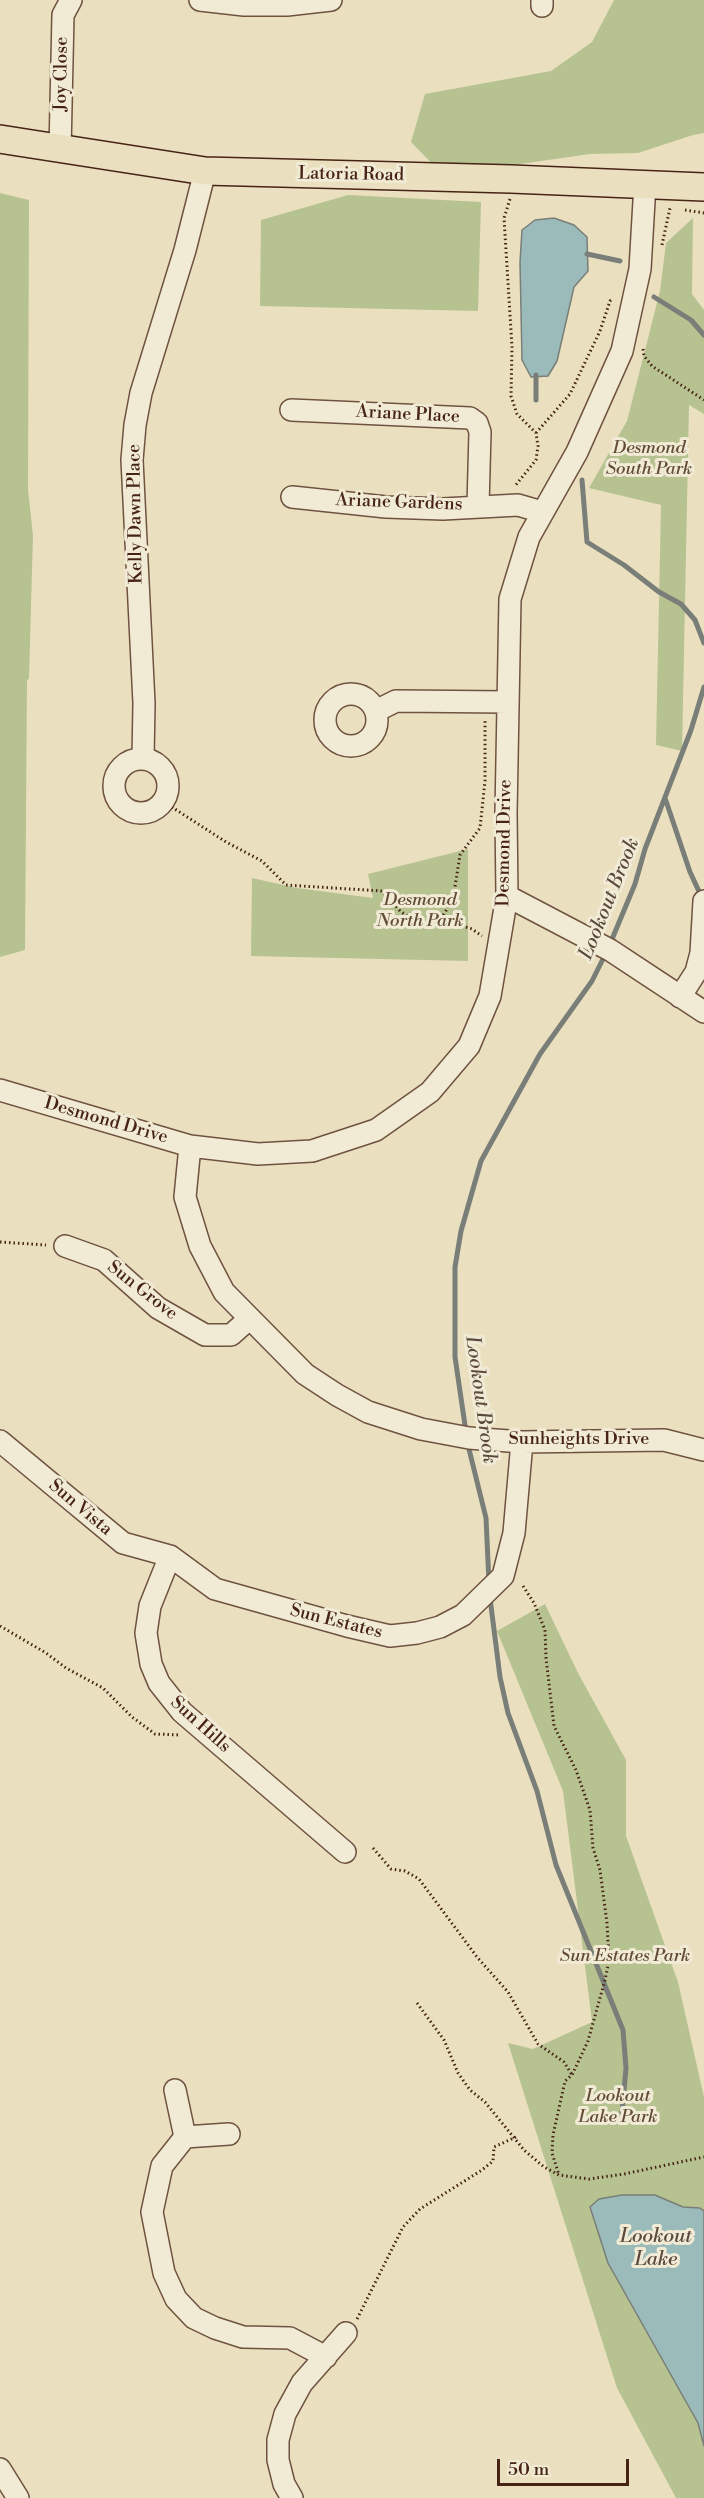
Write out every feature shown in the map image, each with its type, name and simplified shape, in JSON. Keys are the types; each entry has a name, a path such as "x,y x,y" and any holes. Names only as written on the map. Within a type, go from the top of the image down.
{"main road":[{"name":"Latoria Road","path":"0,139 205,171 511,179 704,187"}],"street":[{"name":"Joy Close","path":"60,150 63,15 71,0"},
{"path":"200,0 244,5 287,5 331,0"},
{"name":"Kelly Dawn Place","path":"144,759 144,703 132,460 135,425 141,393 185,250 205,171"},
{"name":"Desmond Drive","path":"0,1090 190,1146 258,1154 312,1151 376,1130 430,1092 469,1046 490,996 507,896 510,599 529,537 577,452 622,351 640,269 645,184"},
{"name":"Ariane Place","path":"291,410 470,418 477,423 480,432 478,506"},
{"name":"Ariane Gardens","path":"292,497 386,507 443,509 518,505 542,512"},
{"path":"376,711 396,701 508,702"},
{"path":"144,759 154,762 163,770 168,780 168,791 164,802 156,809 145,813 134,812 124,807 117,798 114,787 116,776 123,766 132,761 144,759"},
{"path":"507,896 585,936 704,1012"},
{"path":"680,997 696,972 701,953 704,901"},
{"name":"Sunheights Drive","path":"190,1146 185,1197 200,1246 224,1292 305,1374 368,1412 431,1431 469,1438 522,1442 664,1440 704,1450"},
{"name":"Sun Grove","path":"65,1246 104,1260 158,1308 205,1335 231,1335 249,1319"},
{"name":"Sun Vista","path":"0,1441 123,1543 170,1556"},
{"name":"Sun Estates","path":"170,1556 215,1589 347,1626 390,1636 440,1628 471,1608 503,1576 514,1533 522,1442"},
{"name":"Sun Hills","path":"170,1556 150,1606 146,1633 151,1664 159,1683 182,1712 345,1852"},
{"path":"175,2090 185,2137"},
{"path":"229,2134 185,2137 162,2166 152,2212 164,2273 176,2300 194,2318 243,2337 290,2338 326,2357"},
{"path":"292,2498 284,2484 278,2460 280,2431 292,2398 346,2333"},
{"path":"0,2469 18,2498"}],"path":[{"path":"511,179 510,198 504,218 512,347 511,396 517,414 536,433 538,446 536,460 526,475 512,489"},
{"path":"645,184 670,208 704,213"},
{"path":"661,254 670,208"},
{"path":"536,433 570,394 600,331 610,301 620,295"},
{"path":"643,347 644,356 652,366 704,400"},
{"path":"441,919 453,899 460,855 480,828 485,781 485,716"},
{"path":"164,802 226,842 262,861 286,885 382,891 401,912 419,922 441,919 472,929 498,947"},
{"path":"0,1242 65,1246"},
{"path":"523,1586 534,1603 545,1630 546,1658 555,1726 576,1770 590,1810 593,1848 600,1870 607,1923 609,1961 605,1980 588,2041 572,2075 565,2081 553,2135 552,2153 559,2175"},
{"path":"0,1626 46,1653 66,1668 103,1688 132,1717 155,1734 178,1736 186,1734"},
{"path":"373,1848 391,1869 405,1871 419,1879 477,1957 508,1992 538,2044 564,2062 572,2075"},
{"path":"417,2003 444,2040 458,2073 470,2090 485,2102 533,2160 559,2175 596,2178 704,2157"},
{"path":"346,2333 362,2313 403,2228 420,2209 482,2170 492,2161 494,2147 516,2137"}],"green space":[{"path":"614,0 704,0 704,133 638,153 590,154 443,175 411,142 425,94 551,71 592,42"},
{"path":"0,193 29,200 28,489 33,536 29,678 27,681 25,950 0,957"},
{"path":"348,195 481,202 478,311 260,306 261,220"},
{"name":"Desmond South Park","path":"693,218 692,294 704,310 704,414 689,405 682,751 656,745 661,505 589,488 627,421 660,291 666,243"},
{"name":"Desmond North Park","path":"468,849 468,961 251,956 252,878 297,888 373,898 368,874"},
{"name":"Lookout Lake Park","path":"545,1604 578,1673 626,1760 626,1836 678,1982 704,2097 704,2498 676,2498 617,2388 508,2043 533,2049 592,2022 563,1791 497,1631"}],"water":[{"path":"554,218 574,225 587,237 588,271 574,287 557,361 548,376 531,377 522,360 520,262 522,230 535,220"},
{"name":"Lookout Lake","path":"622,2195 655,2195 683,2207 700,2208 704,2211 704,2446 698,2423 608,2263 590,2207 599,2199"}],"waterway":[{"path":"587,254 620,261"},
{"path":"654,297 691,320 704,335"},
{"name":"Lookout Brook","path":"536,375 536,400"},
{"name":"Lookout Brook","path":"582,480 587,542 624,565 659,592 681,604 695,620 704,643"},
{"name":"Lookout Brook","path":"610,944 635,884 645,849 691,730 704,687"},
{"path":"665,798 690,872 702,898"},
{"name":"Lookout Brook","path":"466,1432 455,1357 455,1267 461,1231 481,1161 540,1054 592,981 606,953"},
{"name":"Lookout Brook","path":"467,1441 486,1518 489,1583"},
{"name":"Lookout Brook","path":"490,1598 500,1677 508,1713 537,1791 556,1865 623,2030 626,2068 622,2113"}],"park label":[{"name":"Sun Estates Park","path":"625,1957"}]}
